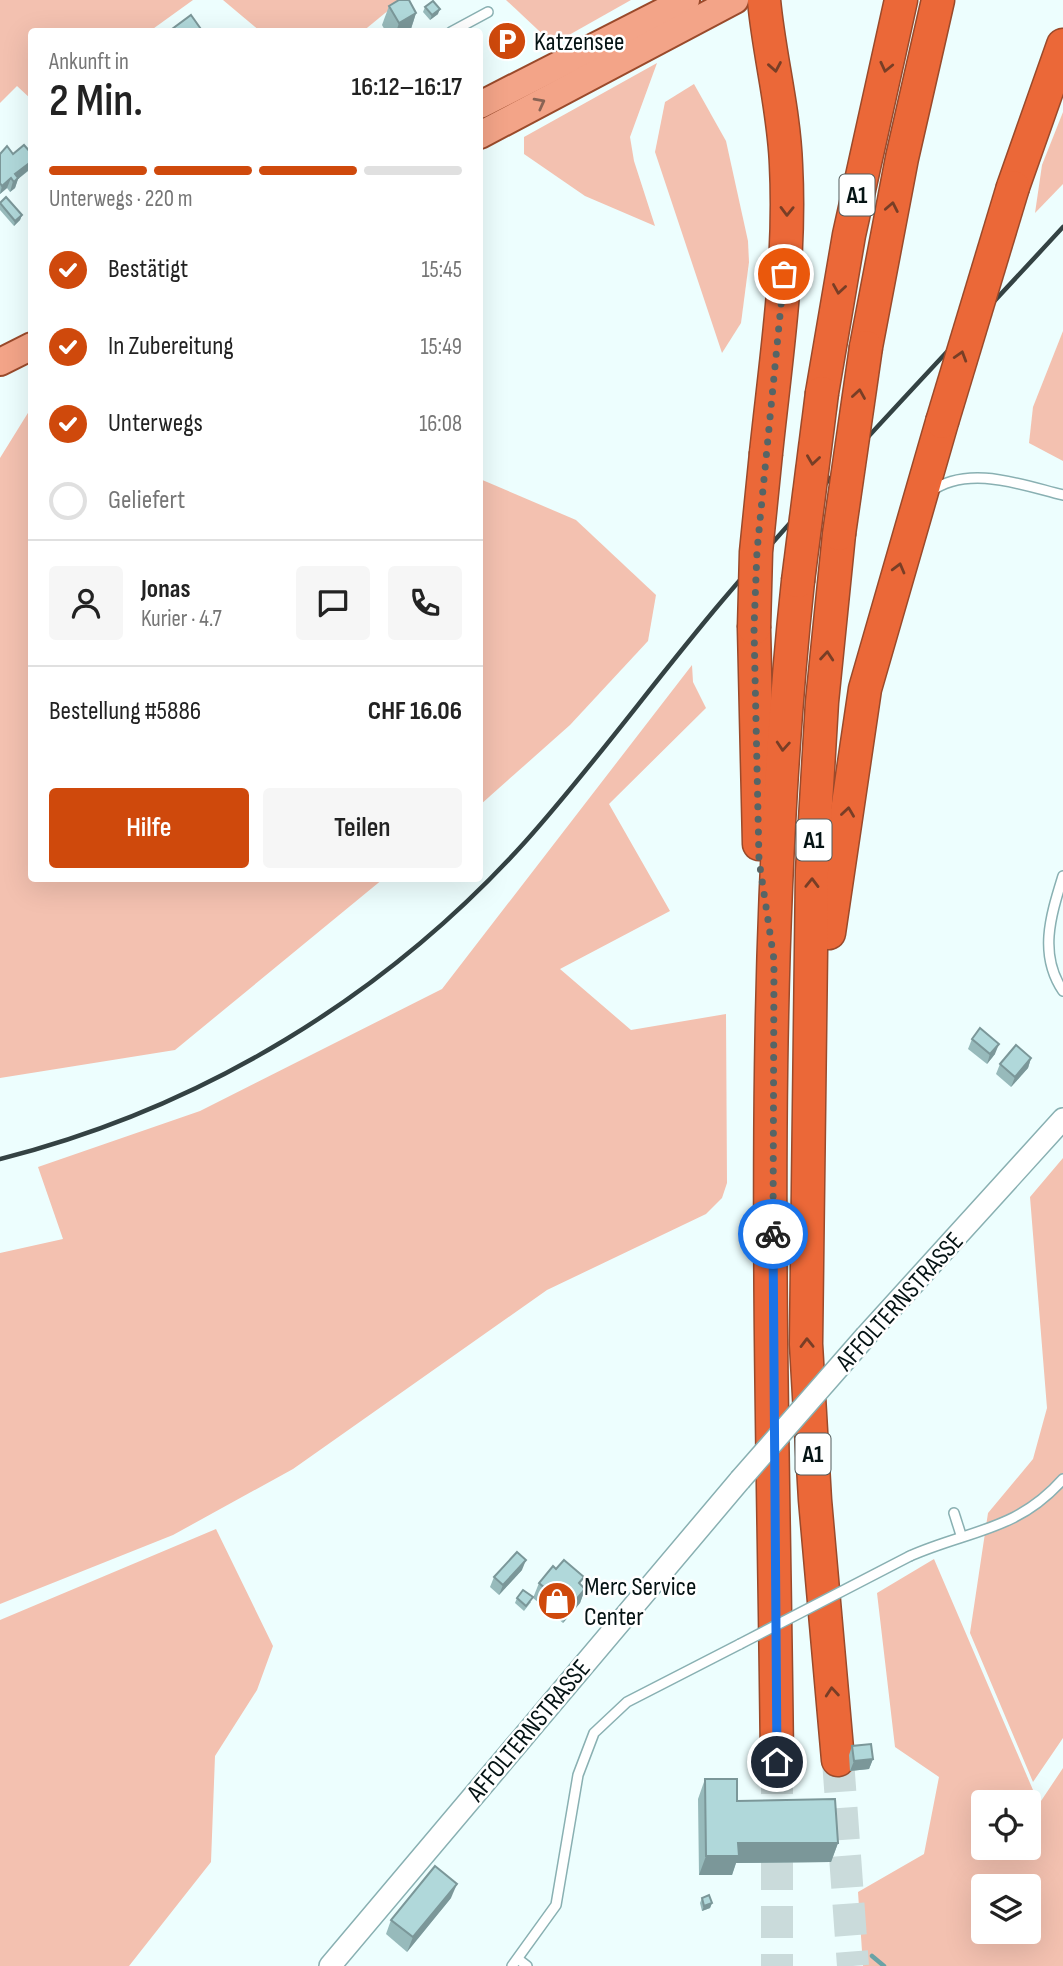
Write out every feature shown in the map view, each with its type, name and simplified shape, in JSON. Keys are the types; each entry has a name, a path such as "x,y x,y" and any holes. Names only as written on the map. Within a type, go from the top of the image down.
{"highway":[{"path":"764,0 781,104 787,190 784,274 757,551 754,628 759,860 774,960"},
{"name":"A1","path":"777,1762 774,960 782,772 798,580 822,393 856,204 901,0"},
{"name":"A1","path":"838,1760 815,1500 806,1344 817,787 839,534 866,347 897,179 938,0"},
{"path":"808,1147 819,1087 822,1000 831,907 848,815 864,689 917,502 1013,187 1063,45"}],"main road":[{"path":"483,103 686,0"},
{"path":"483,133 735,0"},
{"path":"0,362 28,348"}],"street":[{"name":"AFFOLTERNSTRASSE","path":"330,1966 740,1480 866,1336 1063,1119"}],"lane":[{"path":"458,28 488,12"},
{"path":"917,502 949,481 963,478 1004,481 1063,495"},
{"path":"1063,876 1048,941 1048,960 1063,991"},
{"path":"527,1966 515,1963 556,1905 578,1775 594,1732 627,1702 910,1556 961,1535 1007,1523 1032,1507 1063,1479"},
{"path":"954,1513 961,1535"}],"shaded area":[{"path":"0,0 193,0 154,28 28,28 28,96 17,86 0,103"},
{"path":"223,0 401,0 367,28 256,28"},
{"path":"506,0 631,0 553,44"},
{"path":"657,63 630,137 634,161 655,226 585,196 524,154 524,137"},
{"path":"694,84 726,141 748,241 749,262 741,323 722,353 655,152 665,102"},
{"path":"1063,112 1063,184 1035,213 1042,165"},
{"path":"1063,331 1063,461 1029,443 1033,407"},
{"path":"28,413 28,882 379,882 175,1050 0,1078 0,458"},
{"path":"483,480 576,520 656,595 648,641 570,725 483,802"},
{"path":"692,665 693,682 706,708 609,804 670,911 560,969 631,1030 726,1014 727,1183 722,1198 706,1214 547,1290 293,1469 173,1535 0,1604 0,1253 63,1239 38,1167 200,1111 442,989"},
{"path":"1063,1158 1063,1738 1033,1782 970,1633 988,1513 1033,1459 1047,1408 1030,1197"},
{"path":"216,1529 273,1646 257,1690 215,1756 211,1862 129,1966 0,1966 0,1620"},
{"path":"934,1559 1033,1790 971,1790 971,1860 1041,1860 1041,1801 1063,1768 1063,1966 863,1966 858,1892 924,1854 939,1777 895,1747 877,1593"}],"building":[{"path":"399,0 409,0 416,13 399,23 389,6"},
{"path":"433,1 440,9 432,15 425,7"},
{"path":"191,15 200,28 173,28"},
{"path":"24,145 28,150 28,164 15,174 18,178 14,182 11,178 2,186 0,154 7,146 13,154"},
{"path":"6,197 22,215 15,221 0,203"},
{"path":"980,1028 999,1044 990,1054 972,1039"},
{"path":"1016,1045 1031,1058 1015,1077 1000,1064"},
{"path":"517,1552 526,1560 503,1585 494,1577"},
{"path":"564,1560 584,1577 579,1583 585,1589 569,1608 539,1583 553,1566 556,1569"},
{"path":"523,1590 533,1597 526,1606 517,1598"},
{"path":"871,1744 873,1759 854,1761 852,1746"},
{"path":"705,1779 737,1779 737,1801 835,1799 838,1843 738,1843 739,1856 706,1856"},
{"path":"435,1866 457,1884 413,1937 391,1920"},
{"path":"709,1895 712,1903 704,1906 702,1898"}],"waterway":[{"path":"872,1956 884,1966"}],"tunnel":[{"path":"838,1760 853,1966"},
{"path":"777,1762 777,1966"}],"railway":[{"path":"0,1159 75,1137 148,1110 218,1077 286,1040 351,997 412,950 471,898 525,842 763,553 1063,227"}],"way so far":[{"path":"773,1234 774,960 759,860 754,628 757,551 784,274"}],"place":[{"name":"Katzensee","path":"507,41"},
{"name":"Merc Service Center","path":"557,1601"}],"route":[{"path":"773,1234 777,1762"}]}
